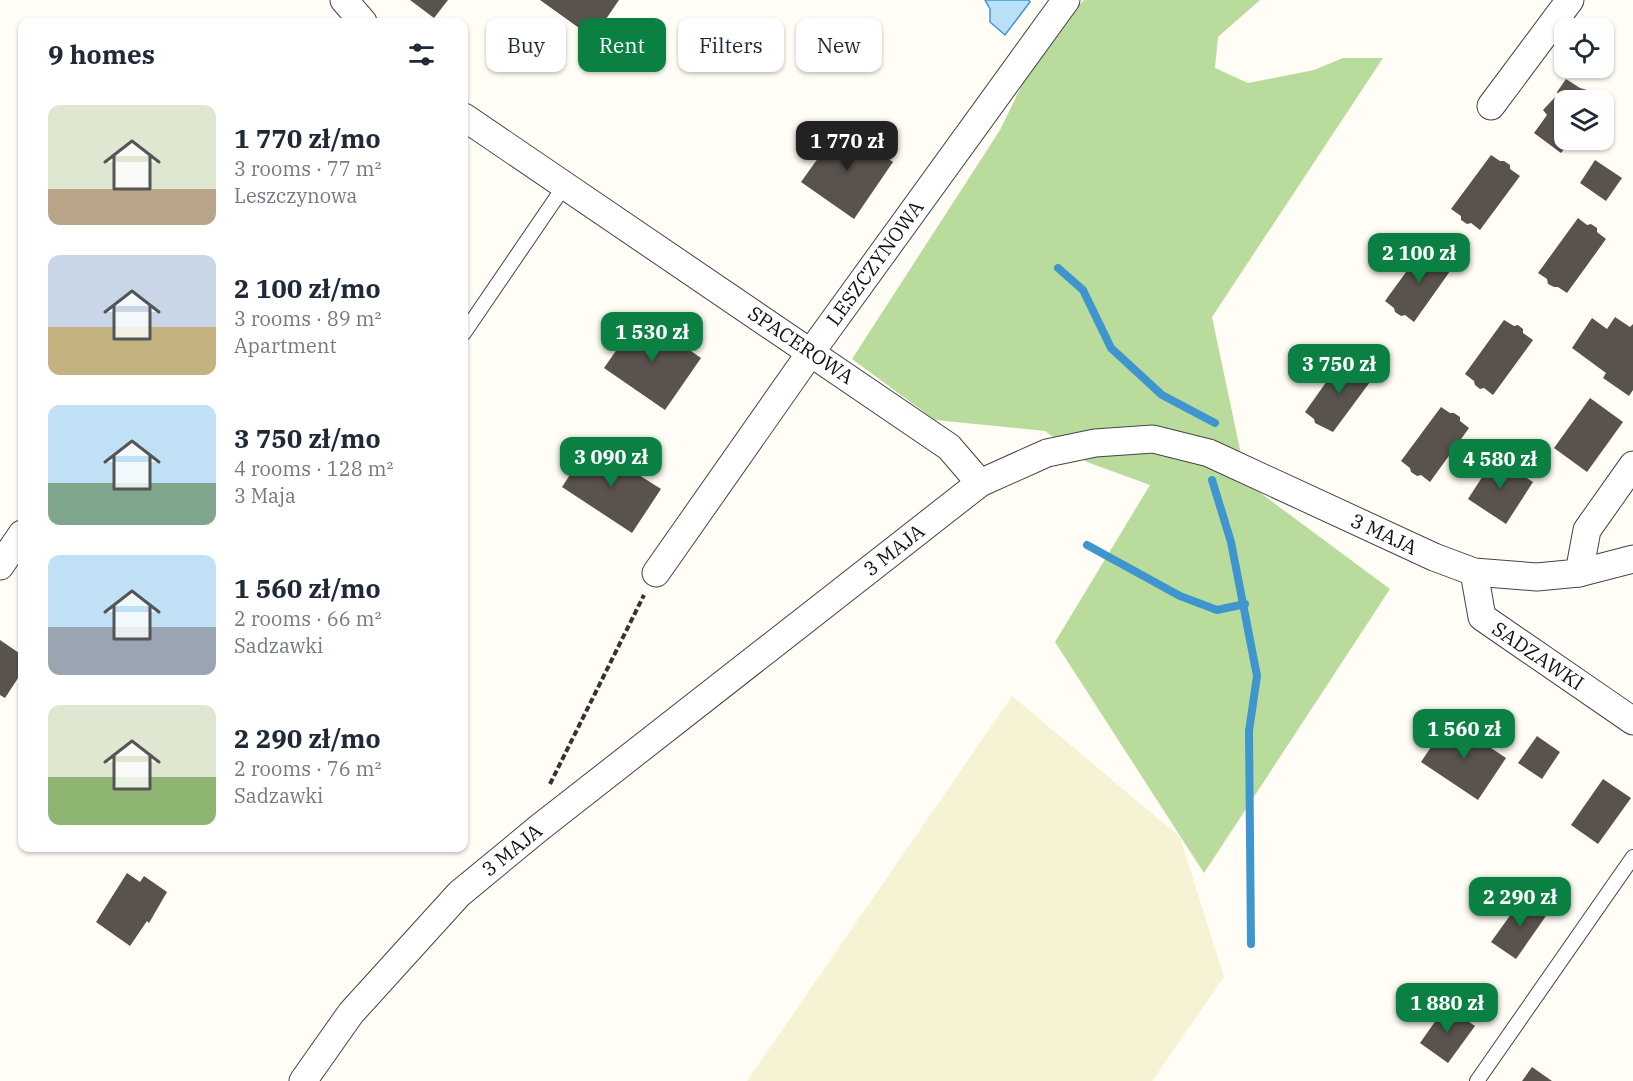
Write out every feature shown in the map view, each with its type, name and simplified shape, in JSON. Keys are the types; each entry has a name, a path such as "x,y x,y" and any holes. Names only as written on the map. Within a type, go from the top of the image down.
{"street":[{"path":"344,0 360,18"},
{"name":"LESZCZYNOWA","path":"656,573 811,352 1066,0"},
{"path":"1491,106 1570,0"},
{"name":"SPACEROWA","path":"468,120 949,447 980,483"},
{"name":"3 MAJA","path":"303,1081 351,1012 459,894 539,828 980,483 1047,453 1095,443 1153,439 1209,453 1434,557 1474,572 1537,577 1578,573 1633,559"},
{"path":"1578,573 1587,530 1633,465"},
{"path":"0,566 18,540"},
{"name":"SADZAWKI","path":"1474,572 1482,617 1633,721"}],"lane":[{"path":"468,327 565,186"},
{"path":"1477,1081 1633,857"}],"path":[{"path":"539,828 534,815 656,573"}],"shaded area":[{"path":"1012,696 1180,837 1224,977 1152,1081 747,1081"}],"green space":[{"path":"1084,0 1260,0 1218,37 1215,68 1248,83 1314,70 1343,58 1383,58 1212,317 1247,483 1390,589 1204,873 1055,642 1150,485 1087,462 1045,431 935,420 852,359 1000,130 1044,40"}],"water":[{"path":"985,0 1029,0 1030,2 1005,35 990,22 990,9"}],"building":[{"path":"410,0 448,0 434,18"},
{"path":"540,0 619,0 607,18 578,18 578,27"},
{"path":"1566,79 1587,90 1558,90"},
{"path":"1554,98 1554,148 1534,133 1547,115 1543,110"},
{"path":"841,126 893,162 854,219 801,182"},
{"path":"1491,155 1510,165 1510,169 1520,176 1480,230 1471,223 1467,224 1461,220 1461,216 1451,209"},
{"path":"1595,160 1622,178 1606,201 1580,183"},
{"path":"1578,218 1587,225 1591,224 1597,228 1597,232 1606,239 1567,293 1548,284 1547,279 1538,273"},
{"path":"1425,246 1434,253 1438,252 1444,256 1444,260 1453,267 1414,322 1405,315 1401,316 1395,312 1394,308 1385,301"},
{"path":"640,316 701,358 665,410 604,368"},
{"path":"1615,317 1630,327 1633,324 1633,390 1629,396 1603,378 1606,373 1572,348 1592,318 1607,329"},
{"path":"1504,320 1514,326 1518,325 1523,329 1523,333 1533,340 1493,395 1484,388 1480,389 1465,374"},
{"path":"1344,357 1354,364 1358,363 1373,378 1333,432 1315,423 1314,419 1305,412"},
{"path":"1590,398 1623,422 1587,472 1554,448"},
{"path":"1441,407 1460,417 1460,421 1469,428 1430,482 1421,475 1417,476 1411,472 1410,468 1401,461"},
{"path":"590,444 661,489 632,533 562,487"},
{"path":"1495,457 1533,482 1506,524 1468,499"},
{"path":"0,640 18,652 18,678 5,698 0,695"},
{"path":"1449,720 1506,758 1478,800 1421,762"},
{"path":"1537,736 1560,752 1542,779 1518,763"},
{"path":"1603,779 1631,798 1598,844 1571,825"},
{"path":"127,873 140,882 144,876 167,892 149,923 147,921 130,946 96,922"},
{"path":"1524,896 1548,913 1516,959 1491,942"},
{"path":"1446,1006 1475,1026 1448,1063 1420,1043"},
{"path":"1532,1067 1552,1081 1522,1081"}],"waterway":[{"path":"1058,268 1083,290 1111,348 1162,395 1215,423"},
{"path":"1212,480 1231,542 1257,676 1249,731 1251,944"},
{"path":"1087,545 1180,596 1217,610 1245,604"}]}
